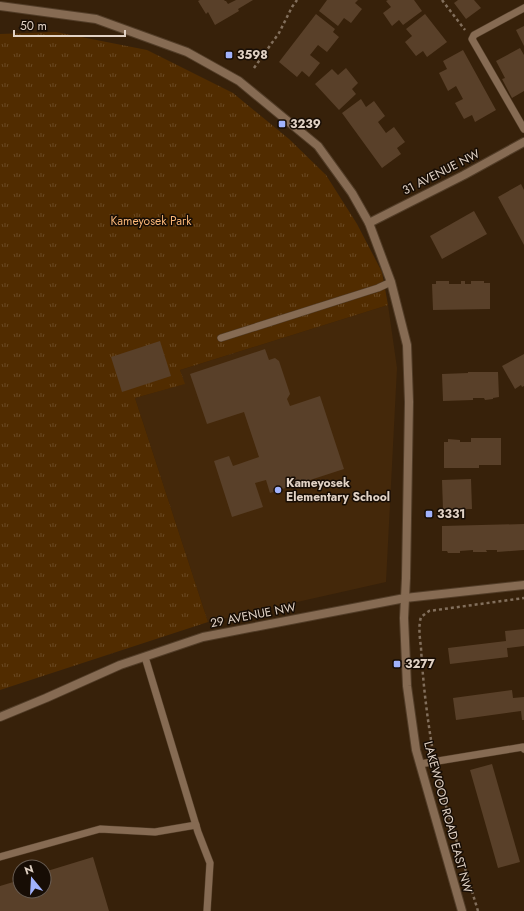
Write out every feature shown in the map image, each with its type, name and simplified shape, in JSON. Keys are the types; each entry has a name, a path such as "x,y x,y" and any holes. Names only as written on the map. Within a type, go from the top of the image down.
{"street":[{"name":"LAKEWOOD ROAD EAST NW","path":"0,6 96,19 186,52 239,80 318,146 352,193 369,223 391,282 407,345 410,402 404,618 407,686 416,750 462,911"},
{"name":"31 AVENUE NW","path":"369,223 464,175 524,142"},
{"name":"29 AVENUE NW","path":"0,716 46,698 120,665 203,636 405,598 524,585"}],"lane":[{"path":"524,8 474,35 472,39 524,129"},
{"path":"221,338 378,288 391,282"},
{"path":"145,657 196,825 210,863 207,911"},
{"path":"420,764 524,747 524,749"},
{"path":"0,857 100,829 155,832 196,825"}],"path":[{"path":"254,68 279,33 297,0"},
{"path":"442,0 472,39"},
{"path":"478,911 446,806 435,762 422,674 421,617 428,611 524,598"}],"shaded area":[{"name":"Kameyosek Elementary School","path":"388,305 397,368 386,582 208,622 135,398 184,384 180,370"}],"green space":[{"name":"Kameyosek Park","path":"56,32 147,50 233,93 289,139 326,175 357,224 382,272 388,305 180,370 185,384 135,398 208,622 0,690 0,34"}],"building":[{"path":"224,0 228,4 236,0 253,0 238,9 239,11 215,25 208,12 206,14 198,1"},
{"path":"327,0 358,0 355,3 362,9 351,23 344,18 338,26 319,11"},
{"path":"414,0 422,11 403,25 399,20 392,26 383,13 391,7 386,1"},
{"path":"458,0 474,0 481,8 466,19 454,3"},
{"path":"316,14 335,29 333,32 339,37 327,52 318,45 310,55 320,63 309,77 302,71 297,77 279,62"},
{"path":"425,14 447,42 427,57 423,51 416,56 405,42 412,36 406,29"},
{"path":"524,26 524,46 516,30"},
{"path":"520,48 524,55 524,91 512,98 502,79 505,78 496,61"},
{"path":"463,50 496,110 475,122 472,115 464,119 455,103 463,99 456,86 448,91 439,73 447,69 443,61"},
{"path":"346,68 358,83 352,89 356,94 339,110 315,84 332,69 338,75"},
{"path":"361,99 366,107 374,101 385,116 378,122 386,133 394,127 405,142 397,148 401,154 382,168 342,113"},
{"path":"521,184 524,190 524,245 498,197"},
{"path":"474,211 487,234 442,259 430,236"},
{"path":"436,281 449,281 449,284 461,284 461,281 465,281 465,284 471,284 471,281 484,281 484,283 490,283 490,309 433,310 432,284 436,284"},
{"path":"160,341 171,376 122,392 111,357"},
{"path":"265,349 269,360 275,358 279,361 290,394 287,399 290,406 320,396 344,469 270,493 266,480 255,483 263,507 232,517 214,461 229,456 233,466 259,457 244,412 207,424 190,374"},
{"path":"524,354 524,386 522,387 521,385 515,389 502,366"},
{"path":"498,372 499,397 485,400 484,398 473,398 473,400 443,401 442,374"},
{"path":"471,438 501,438 501,465 479,465 479,468 444,468 444,442 448,442 448,439 460,440 460,442 471,442"},
{"path":"471,479 472,509 443,510 442,480"},
{"path":"524,524 524,550 497,552 497,550 486,550 487,552 473,552 473,550 460,551 460,553 448,553 447,551 442,551 442,526"},
{"path":"524,629 524,646 507,648 508,657 450,664 448,648 506,641 505,631"},
{"path":"512,690 513,698 524,697 524,720 522,720 521,711 456,720 453,698"},
{"path":"492,764 520,862 498,868 470,770"},
{"path":"93,857 109,911 0,911 0,886 12,882 12,899 52,899 52,870"}],"place":[{"name":"3598","path":"229,55"},
{"name":"3239","path":"282,124"},
{"name":"Kameyosek Elementary School","path":"278,490"},
{"name":"3331","path":"429,514"},
{"name":"3277","path":"397,664"}]}
